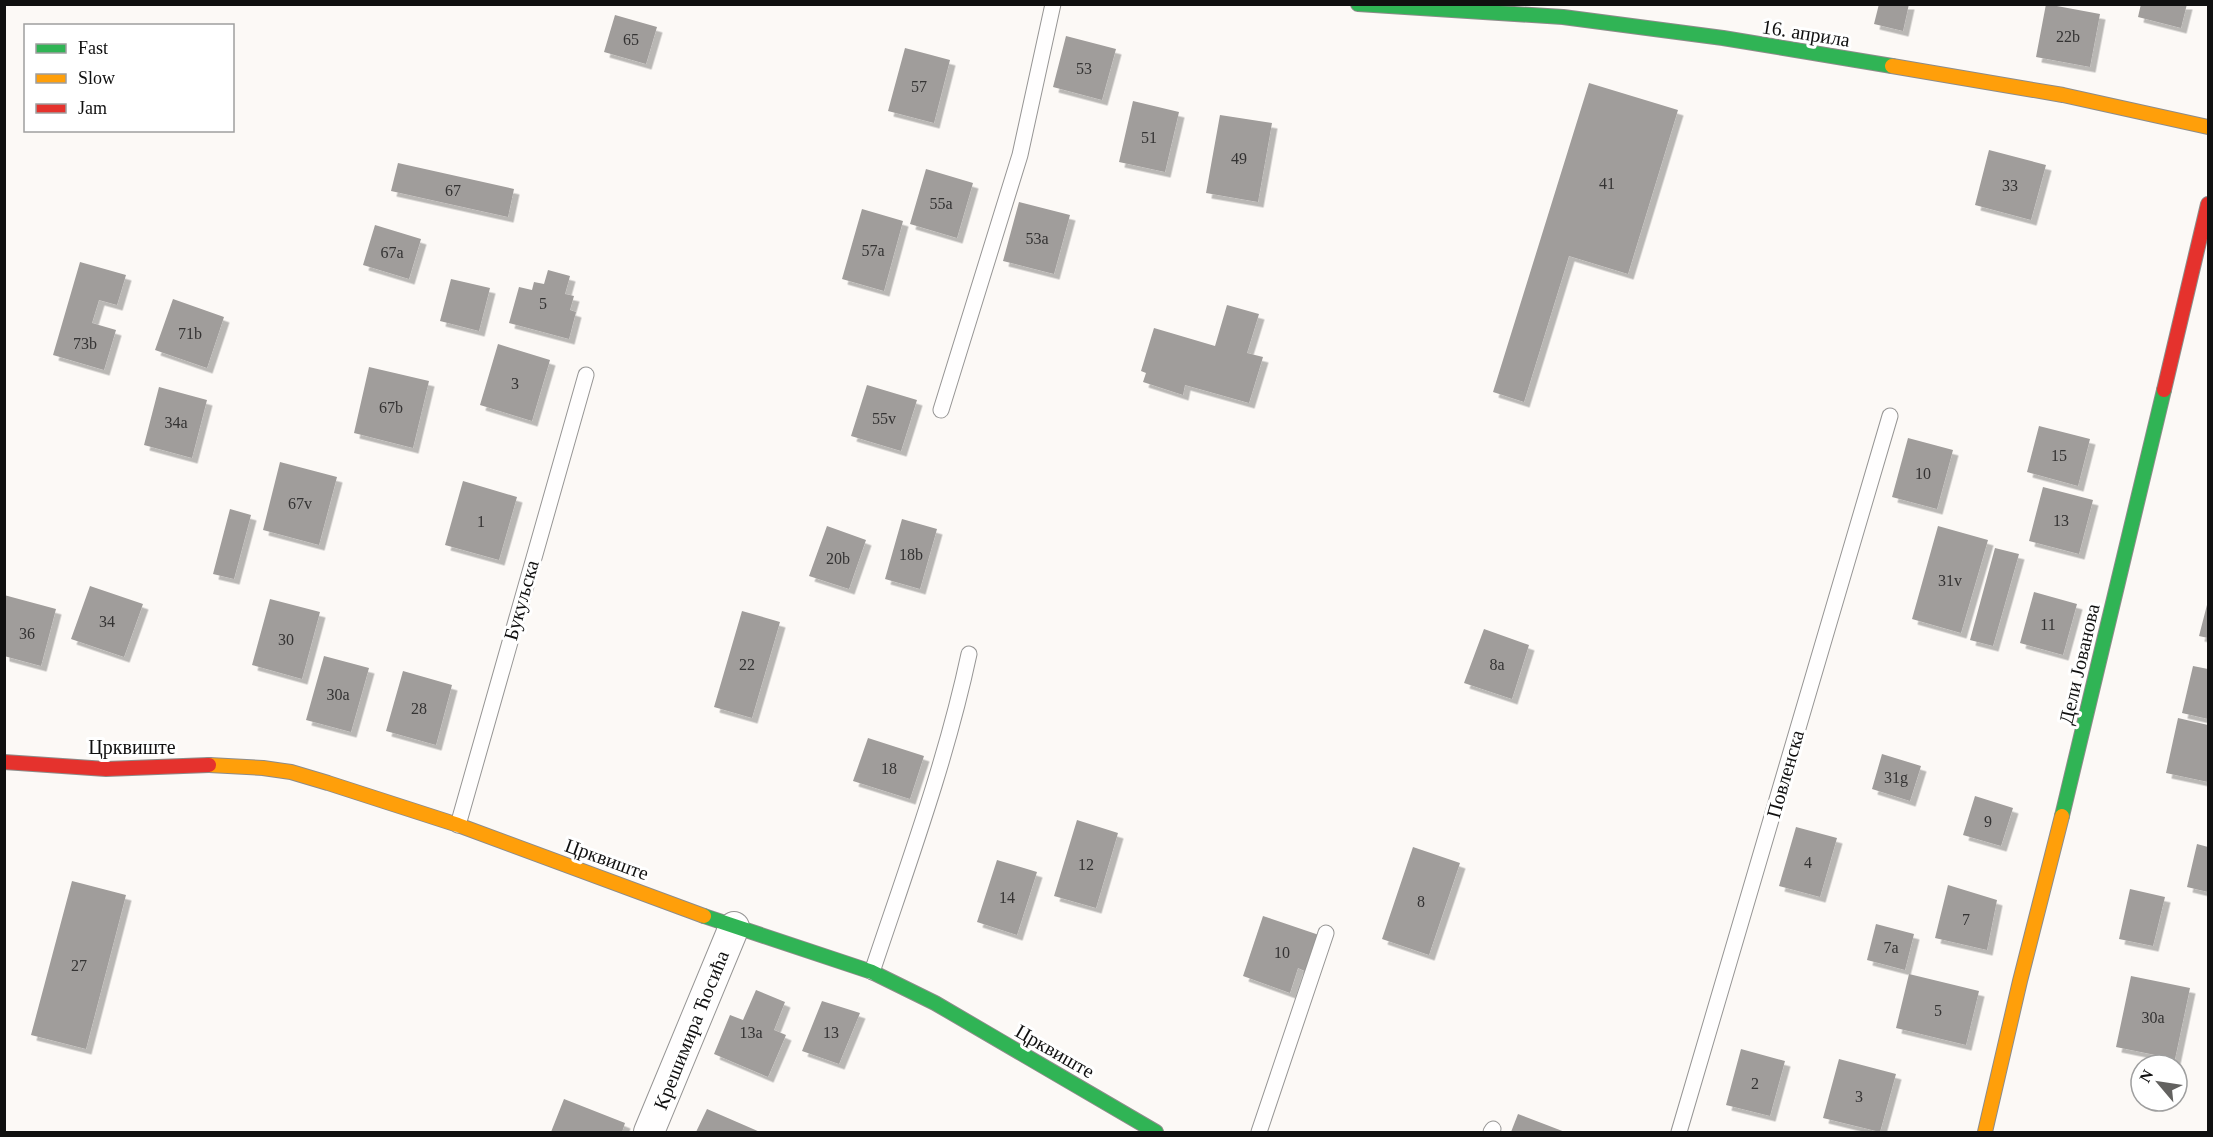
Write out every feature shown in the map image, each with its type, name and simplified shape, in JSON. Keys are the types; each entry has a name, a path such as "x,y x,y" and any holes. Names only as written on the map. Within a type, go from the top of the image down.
{"street":[{"name":"16. априла","path":"1358,4 1563,18 1723,39 2063,95 2208,127"},
{"name":"Дели Јованова","path":"1985,1132 2208,204"},
{"name":"Црквиште","path":"4,762 106,769 200,765 281,771 328,783 458,825 734,927 872,972 935,1004 1156,1132"},
{"name":"Крешимира Ћосића","path":"649,1132 734,927"}],"lane":[{"path":"941,410 1020,155 1053,4"},
{"name":"Букуљска","path":"458,825 586,375"},
{"name":"Повленска","path":"1679,1132 1890,416"},
{"path":"872,972 931,796 961,693 969,654"},
{"path":"1259,1132 1326,933"}],"building":[{"path":"1879,4 1909,4 1903,31 1874,24"},
{"path":"2046,4 2100,14 2090,67 2036,57"},
{"path":"2141,4 2187,4 2181,28 2138,17"},
{"path":"615,15 657,27 646,64 604,52"},
{"path":"1066,36 1116,49 1102,100 1053,87"},
{"path":"905,48 950,60 934,123 888,111"},
{"path":"1589,83 1678,110 1628,274 1569,256 1524,402 1493,392"},
{"path":"1133,101 1179,112 1165,172 1119,162"},
{"path":"1220,115 1272,123 1258,202 1206,193"},
{"path":"1989,150 2046,165 2031,220 1975,205"},
{"path":"398,163 514,189 508,217 391,191"},
{"path":"926,169 973,183 957,238 910,224"},
{"path":"1019,202 1070,215 1054,274 1003,261"},
{"path":"862,209 903,221 884,291 842,279"},
{"path":"375,225 421,239 409,279 363,265"},
{"path":"80,262 126,275 117,305 99,300 92,323 116,330 104,370 53,355"},
{"path":"548,270 570,276 565,294 574,296 570,310 576,312 569,339 509,323 519,287 532,290 534,282 544,284"},
{"path":"451,279 490,288 479,331 440,321"},
{"path":"173,299 224,317 207,368 155,350"},
{"path":"1227,305 1259,314 1247,353 1263,357 1249,403 1185,385 1183,395 1143,382 1146,373 1141,371 1154,328 1215,346"},
{"path":"498,344 550,360 532,421 480,405"},
{"path":"369,367 429,381 413,448 354,433"},
{"path":"867,385 917,400 901,451 851,436"},
{"path":"159,387 207,400 192,458 144,445"},
{"path":"2039,426 2090,439 2078,486 2027,472"},
{"path":"1908,438 1953,450 1937,509 1892,497"},
{"path":"280,462 337,477 319,545 263,530"},
{"path":"463,481 517,497 499,560 445,545"},
{"path":"2043,487 2093,500 2079,554 2029,541"},
{"path":"230,509 251,515 234,579 213,574"},
{"path":"902,519 937,529 920,589 885,579"},
{"path":"827,526 866,540 849,589 809,576"},
{"path":"1938,526 1988,540 1961,633 1912,619"},
{"path":"1995,548 2019,554 1993,646 1970,640"},
{"path":"90,586 143,604 124,657 71,639"},
{"path":"2034,592 2077,604 2063,655 2020,643"},
{"path":"4,595 56,609 41,666 4,656"},
{"path":"270,599 320,612 302,679 252,665"},
{"path":"2208,601 2208,638 2199,636"},
{"path":"742,611 780,622 752,718 714,707"},
{"path":"1484,629 1529,645 1512,699 1464,683"},
{"path":"324,656 369,668 351,732 306,720"},
{"path":"2193,666 2208,669 2208,719 2182,713"},
{"path":"403,671 452,685 436,745 386,731"},
{"path":"2178,718 2208,725 2208,782 2166,773"},
{"path":"868,738 924,756 910,799 853,781"},
{"path":"1882,754 1921,766 1910,801 1872,789"},
{"path":"1975,796 2013,808 2001,846 1963,835"},
{"path":"1077,820 1118,833 1096,908 1054,896"},
{"path":"1796,827 1837,838 1820,897 1779,886"},
{"path":"2197,844 2208,847 2208,892 2187,887"},
{"path":"1413,847 1460,863 1429,955 1382,939"},
{"path":"997,860 1037,872 1017,935 977,922"},
{"path":"72,881 126,895 86,1049 31,1035"},
{"path":"1948,885 1997,900 1987,950 1935,938"},
{"path":"2130,889 2165,897 2153,946 2119,939"},
{"path":"1263,916 1319,935 1307,972 1298,968 1290,993 1243,976"},
{"path":"1876,924 1914,934 1905,970 1867,960"},
{"path":"1909,974 1979,991 1966,1045 1896,1028"},
{"path":"2131,976 2190,988 2176,1053 2146,1053 2116,1047"},
{"path":"756,990 785,1002 774,1030 786,1035 768,1077 714,1054 730,1015 743,1020"},
{"path":"822,1001 860,1013 839,1064 802,1051"},
{"path":"1741,1049 1785,1061 1770,1116 1726,1105"},
{"path":"1839,1059 1896,1074 1880,1132 1823,1118"},
{"path":"564,1099 625,1123 622,1132 551,1132"},
{"path":"707,1109 760,1132 696,1132"},
{"path":"1518,1114 1565,1132 1511,1132"}],"traffic: fast":[{"path":"1358,4 1563,17 1723,38 1892,66"},
{"path":"2062,816 2164,390"},
{"path":"704,916 872,972 935,1003 1156,1132"}],"traffic: slow":[{"path":"1892,66 2063,95 2208,127"},
{"path":"209,765 291,772 328,783 458,825 704,916"},
{"path":"1985,1132 2062,816"}],"traffic: jam":[{"path":"2164,390 2208,204"},
{"path":"4,762 106,769 209,765"}]}
